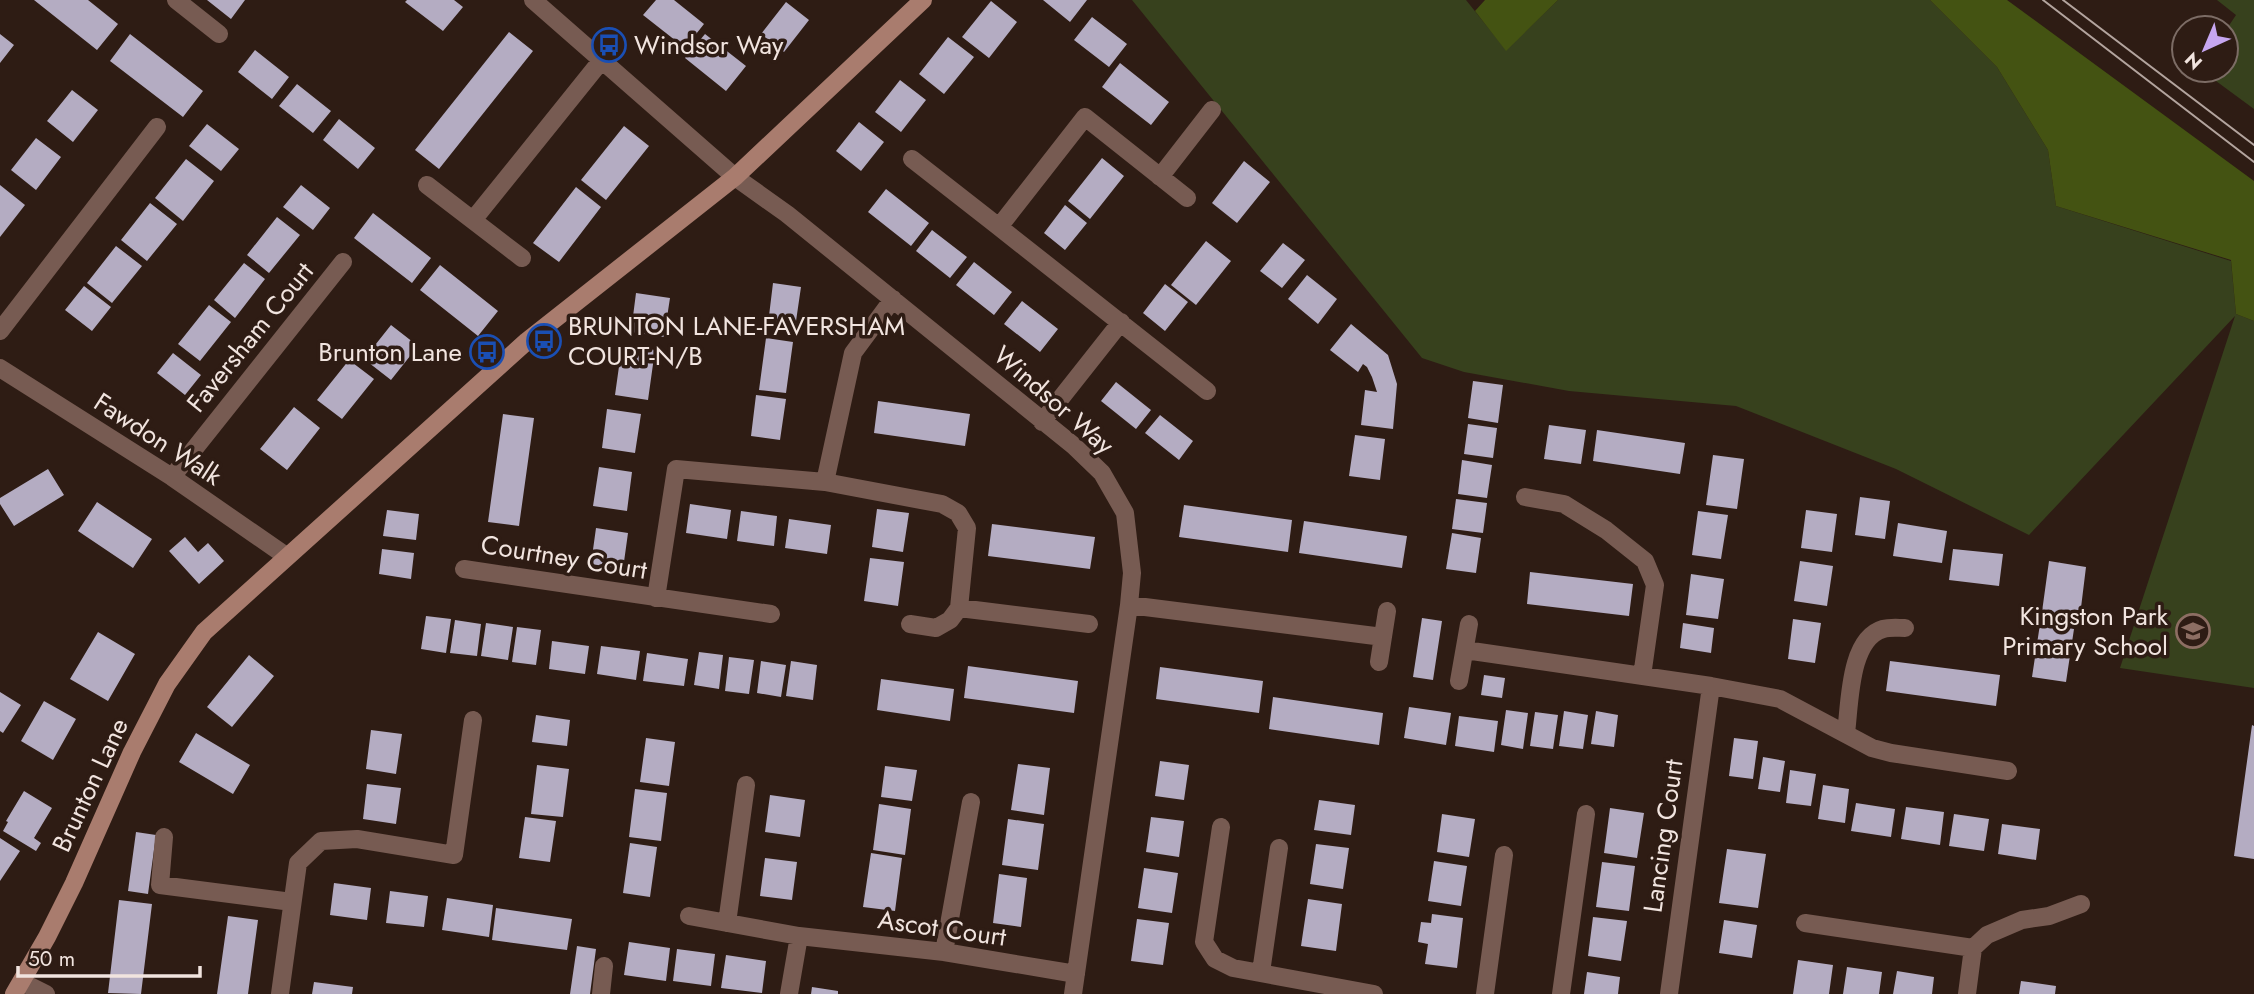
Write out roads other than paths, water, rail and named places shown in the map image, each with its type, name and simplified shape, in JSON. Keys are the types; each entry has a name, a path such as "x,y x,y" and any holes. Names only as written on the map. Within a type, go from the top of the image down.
{"street":[{"path":"176,0 219,34"},
{"name":"Windsor Way","path":"533,0 735,177 787,214 1074,446 1102,473 1125,513 1132,573 1129,605 1073,994"},
{"name":"Brunton Lane","path":"18,988 74,883 132,752 167,684 204,632 527,341 735,177 923,0"},
{"path":"473,220 601,61"},
{"path":"1160,177 1212,110"},
{"path":"999,227 1085,117 1187,198"},
{"path":"0,331 157,127"},
{"path":"912,159 1208,391"},
{"path":"427,185 522,258"},
{"name":"Faversham Court","path":"172,477 343,262"},
{"path":"825,482 853,354 893,299"},
{"path":"1042,422 1121,322"},
{"name":"Fawdon Walk","path":"0,368 172,477 286,556"},
{"name":"Courtney Court","path":"656,598 676,469 825,482 942,503 958,513 967,528 960,608"},
{"path":"1525,497 1564,504 1606,530 1645,561 1655,585 1642,676"},
{"name":"Courtney Court","path":"464,569 771,614"},
{"path":"1129,605 1383,637"},
{"path":"910,624 936,628 950,620 960,608 1089,624"},
{"path":"1379,662 1387,611"},
{"path":"1459,681 1469,624"},
{"path":"1846,733 1856,660 1862,644 1884,628 1905,628"},
{"path":"1465,650 1711,686 1780,699 1872,748 1891,754 2008,771"},
{"name":"Lancing Court","path":"1669,994 1711,686"},
{"path":"280,994 298,863 321,841 357,839 454,855 473,720"},
{"path":"727,923 746,785"},
{"path":"944,952 971,803"},
{"path":"1561,994 1586,814"},
{"path":"1221,827 1204,942 1215,959 1233,968 1374,994"},
{"path":"164,837 160,885 292,902"},
{"path":"1261,972 1279,848"},
{"path":"1485,994 1504,855"},
{"path":"1967,994 1973,948 1987,935 2022,920 2049,916 2081,904"},
{"name":"Ascot Court","path":"689,916 799,936 944,952 1076,975"},
{"path":"1805,923 1973,948"},
{"path":"789,994 799,936"},
{"path":"601,994 604,967"},
{"path":"18,988 46,994"}],"tram line":[{"path":"2043,0 2254,162"},
{"path":"2063,0 2254,145"}],"place":[{"name":"Windsor Way","path":"609,45"},
{"name":"BRUNTON LANE-FAVERSHAM COURT-N/B","path":"544,341"},
{"name":"Brunton Lane","path":"487,352"},
{"name":"Kingston Park Primary School","path":"2193,631"}]}
